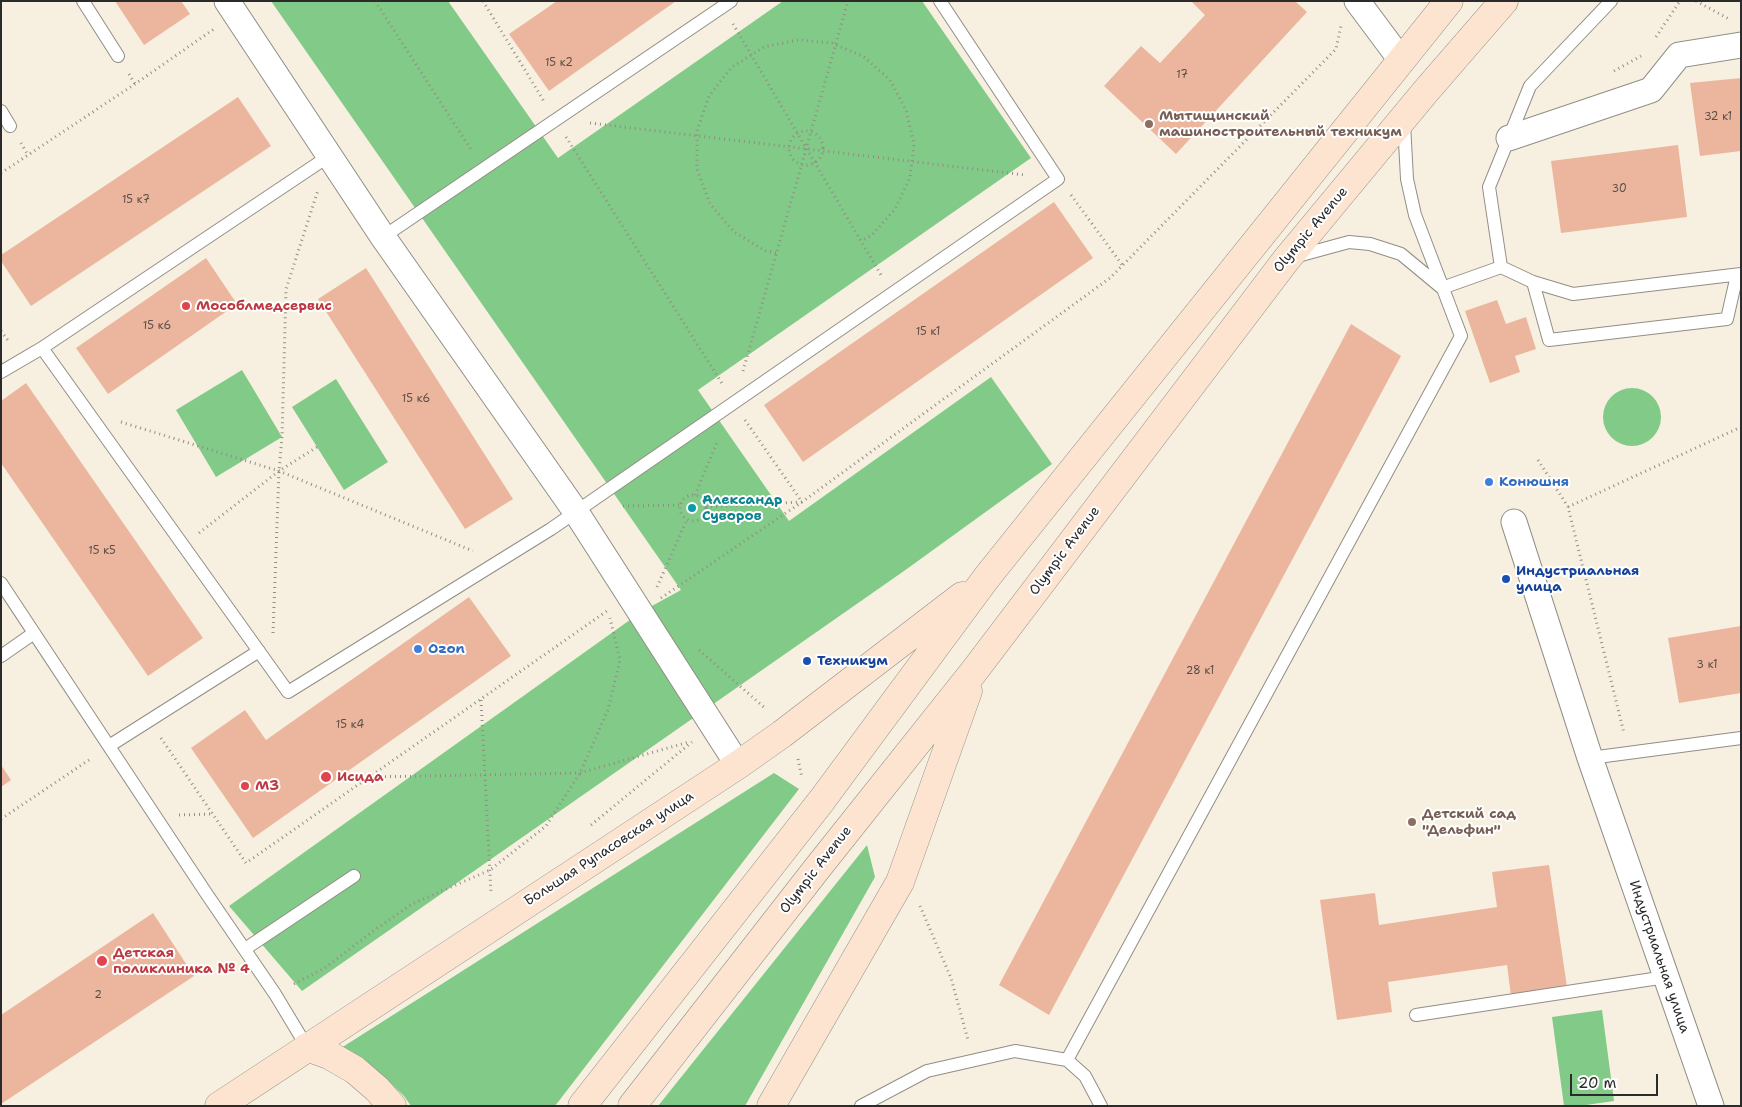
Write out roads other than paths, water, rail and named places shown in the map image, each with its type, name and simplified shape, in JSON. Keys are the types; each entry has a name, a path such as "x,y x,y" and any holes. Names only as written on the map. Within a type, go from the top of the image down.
{"main road":[{"path":"582,1106 827,793 987,577 1449,1"},
{"name":"Olympic Avenue","path":"632,1106 975,670 1286,260 1504,1"},
{"name":"Большая Рупасовская улица","path":"219,1106 738,765 782,734 987,577"},
{"path":"771,1106 900,882 975,670"},
{"path":"307,1048 330,1055 355,1070 377,1089 392,1106"}],"street":[{"path":"231,8 383,237 580,509 645,609 738,765"},
{"path":"1350,11 1401,60"},
{"path":"1509,138 1652,90 1679,55 1739,34"},
{"name":"Индустриальная улица","path":"1514,522 1590,758 1711,1106"}],"lane":[{"path":"83,1 118,56"},
{"path":"42,348 288,692 580,509 1058,179 940,1"},
{"path":"1501,268 1489,187 1530,86 1611,1"},
{"path":"383,237 727,4"},
{"path":"1,111 10,126"},
{"path":"1067,1060 1461,336 1415,215 1407,180 1404,118"},
{"path":"1,372 42,348 329,156"},
{"path":"1286,260 1349,242 1370,244 1401,254 1442,288"},
{"path":"1442,288 1501,268 1533,282 1573,294 1739,274 1727,319 1549,340 1533,282"},
{"path":"1,583 275,994 307,1048"},
{"path":"1,656 34,633"},
{"path":"109,746 258,651"},
{"path":"1590,758 1741,738"},
{"path":"245,949 354,876"},
{"path":"1416,1015 1666,977"},
{"path":"861,1106 927,1071 1015,1051 1067,1060 1085,1076 1102,1106"}],"place":[{"name":"Мытищинский машиностроительный техникум","path":"1149,124"},
{"name":"Мособлмедсервис","path":"186,306"},
{"name":"Конюшня","path":"1489,482"},
{"name":"Александр Суворов","path":"692,508"},
{"name":"Индустриальная улица","path":"1506,579"},
{"name":"Ozon","path":"418,649"},
{"name":"Техникум","path":"807,661"},
{"name":"Исида","path":"326,777"},
{"name":"М3","path":"245,786"},
{"name":"Детский сад \"Дельфин\"","path":"1412,822"},
{"name":"Детская поликлиника № 4","path":"102,961"}]}
